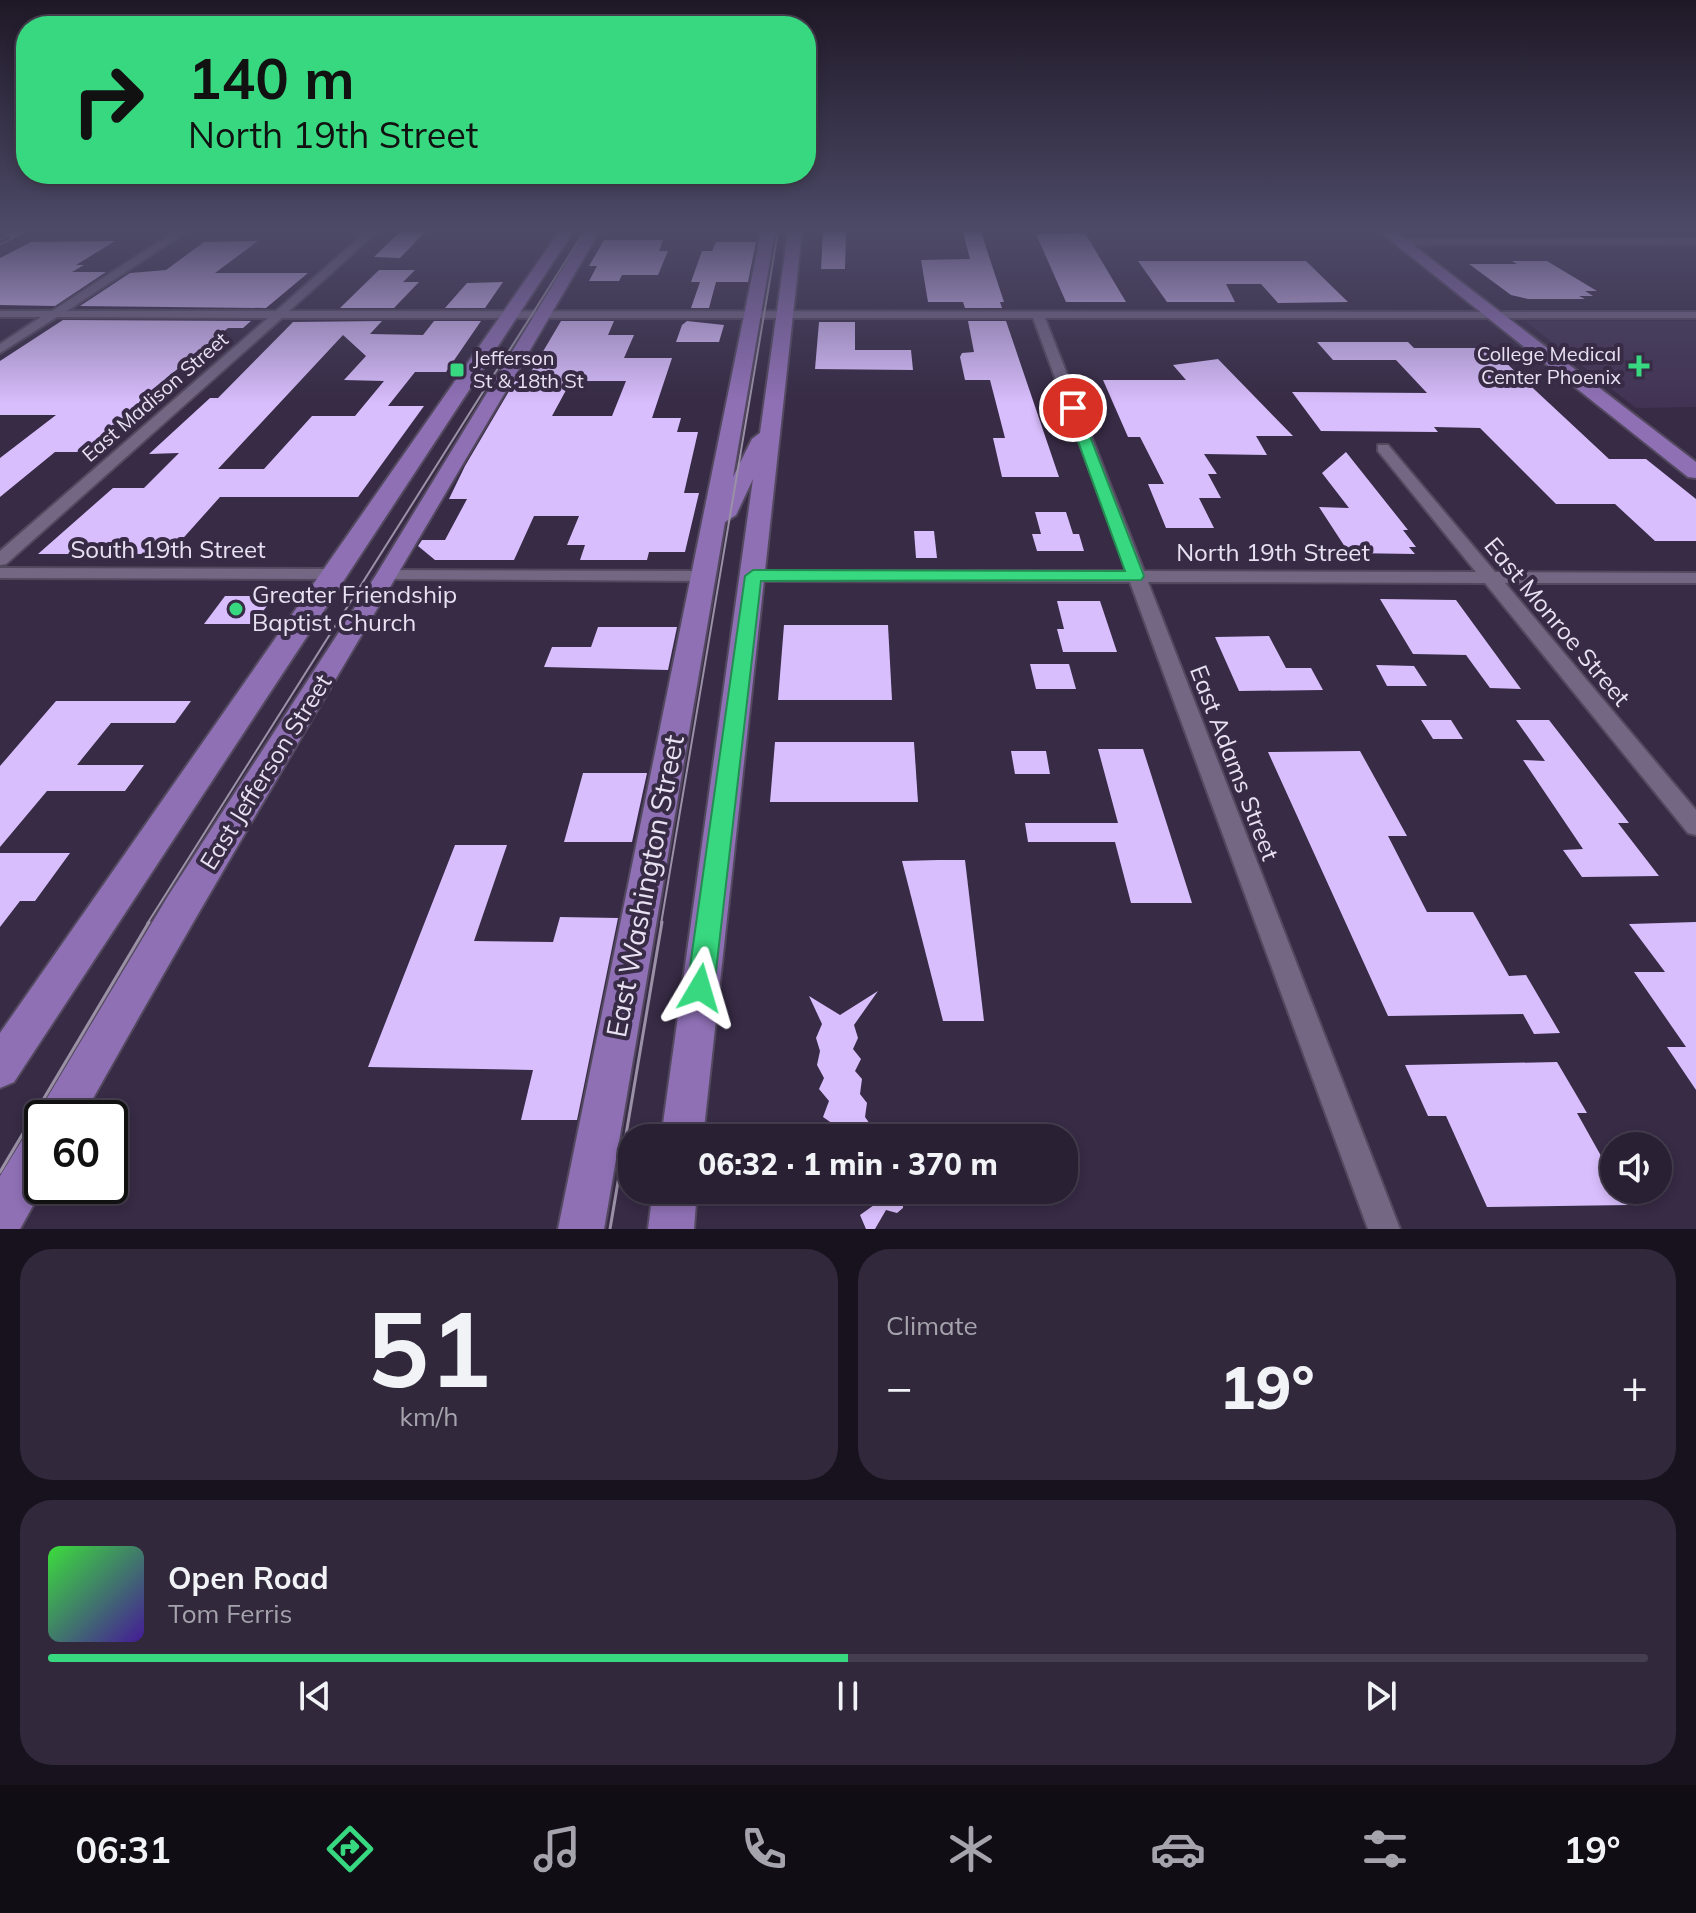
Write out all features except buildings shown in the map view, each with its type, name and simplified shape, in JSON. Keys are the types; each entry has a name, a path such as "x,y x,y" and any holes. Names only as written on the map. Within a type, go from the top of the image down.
{"main road":[{"name":"East Jefferson Street","path":"0,1068 528,289"},
{"name":"East Jefferson Street","path":"69,1100 189,894 388,575 557,289"},
{"name":"East Washington Street","path":"581,1229 757,289"},
{"name":"East Washington Street","path":"684,1124 789,289"},
{"path":"1460,289 1696,472"},
{"name":"East Washington Street","path":"710,543 773,418"},
{"name":"East Jefferson Street","path":"370,526 474,426"},
{"path":"0,1219 24,1178"},
{"path":"671,1229 674,1204"}],"street":[{"path":"0,349 93,289"},
{"name":"East Madison Street","path":"0,560 308,289"},
{"path":"0,314 1696,315"},
{"name":"East Adams Street","path":"1038,315 1384,1229"},
{"name":"East Monroe Street","path":"1383,448 1696,826"},
{"name":"South 19th Street","path":"0,573 337,574"},
{"path":"388,575 704,576"},
{"name":"North 19th Street","path":"753,576 1696,578"}],"shaded area":[{"name":"College Medical Center Phoenix","path":"1525,321 1696,321 1696,407 1636,408"}],"tram line":[{"path":"147,924 548,289"},
{"path":"661,924 768,289"},
{"path":"0,1172 149,922"},
{"path":"610,1229 662,922"}],"place":[{"name":"College Medical Center Phoenix","path":"1639,366"},
{"name":"Jefferson St & 18th St","path":"457,370"},
{"name":"Greater Friendship Baptist Church","path":"236,609"}],"route":[{"path":"700,988 753,576 1135,576 1073,408"}]}
